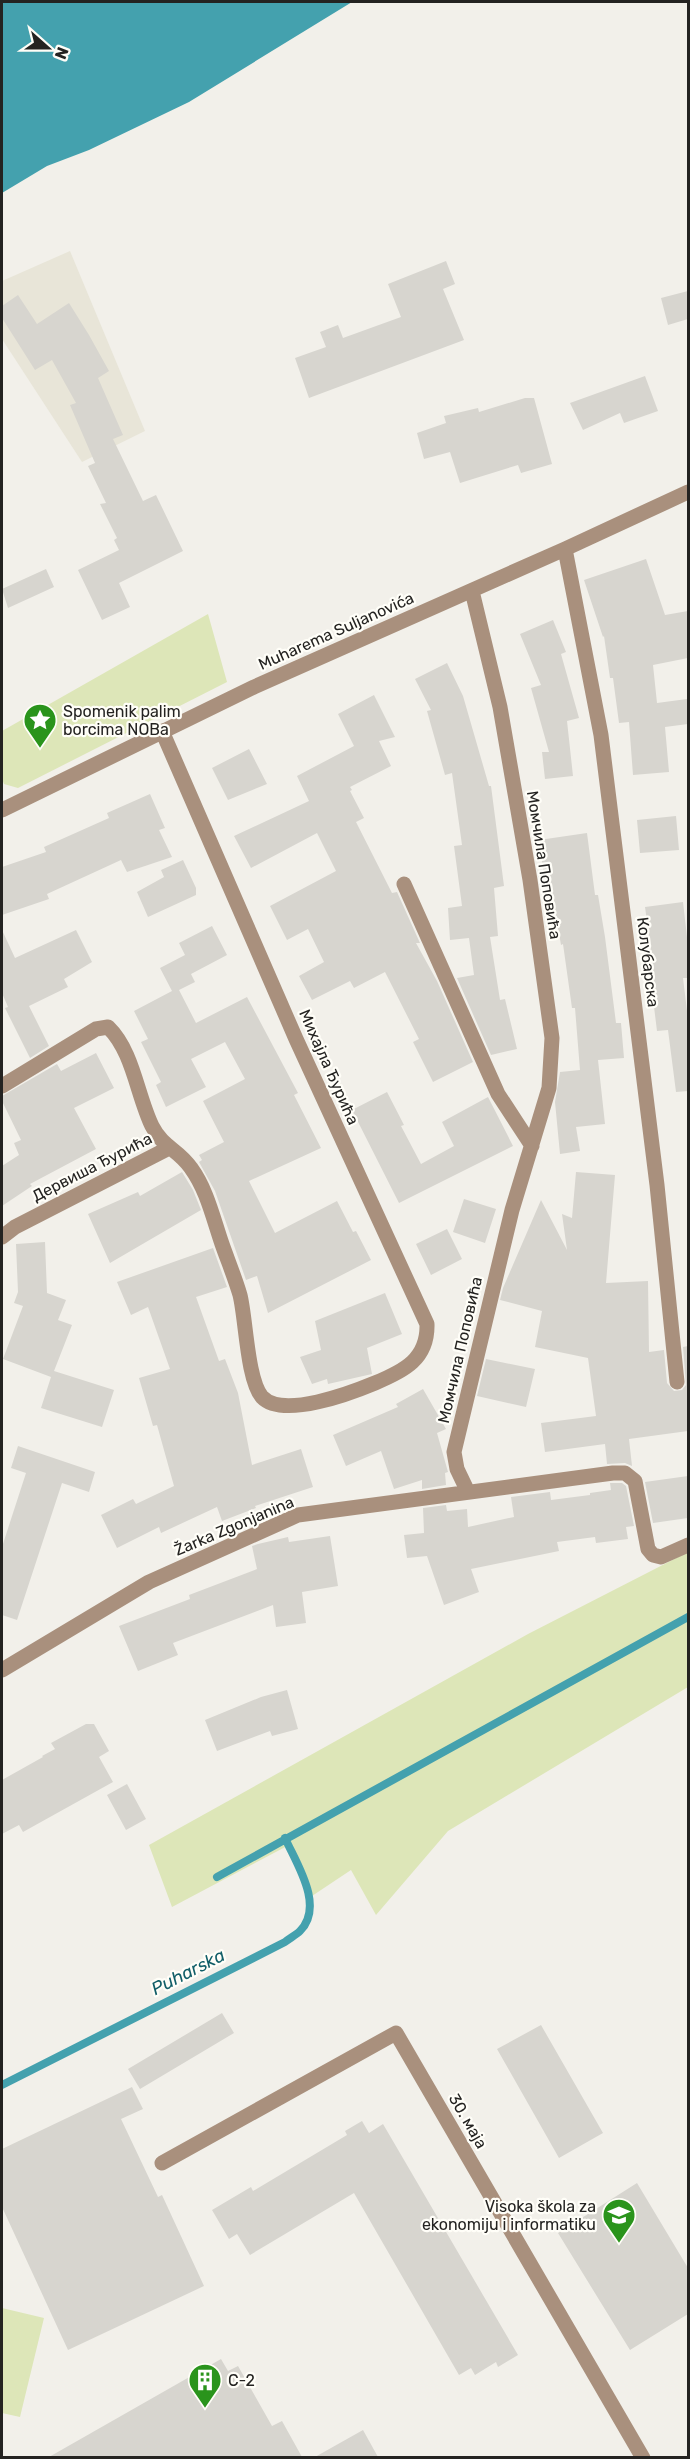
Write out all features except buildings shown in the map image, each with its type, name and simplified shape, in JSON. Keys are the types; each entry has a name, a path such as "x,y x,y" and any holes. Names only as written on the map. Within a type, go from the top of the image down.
{"street":[{"name":"Muharema Suljanovića","path":"3,807 254,687 688,492"},
{"name":"Колубарска","path":"565,549 601,735 657,1185 677,1382"},
{"name":"Момчила Поповића","path":"468,1492 457,1469 454,1452 512,1210 549,1088 552,1038 530,879 502,718 472,591"},
{"name":"Михајла Ђурића","path":"162,731 296,1039 427,1324 428,1338 413,1362 394,1376 362,1389"},
{"path":"404,884 498,1094 532,1146"},
{"name":"Дервиша Ђурића","path":"2,1086 96,1029 108,1027 123,1049 151,1124 160,1141 184,1158 204,1191 240,1296 253,1370 262,1396 281,1406 287,1406 314,1402 362,1389"},
{"name":"Дервиша Ђурића","path":"2,1237 15,1227 169,1148"},
{"name":"Žarka Zgonjanina","path":"2,1670 149,1582 298,1515 625,1473 632,1476 635,1481 648,1549 653,1555 661,1557 688,1545"},
{"name":"30. маја","path":"162,2163 396,2033 643,2457"}],"shaded area":[{"path":"70,251 145,431 82,462 2,339 2,281"}],"green space":[{"path":"208,614 227,682 18,788 4,784 2,779 2,731"},
{"path":"688,1552 688,1687 448,1831 376,1915 351,1870 312,1896 291,1844 172,1907 149,1845 528,1634"},
{"path":"2,2308 44,2318 20,2417 2,2413"}],"water":[{"path":"2,2 352,2 189,102 89,150 47,166 2,193"}],"waterway":[{"path":"217,1877 688,1617"},
{"name":"Puharska","path":"2,2085 285,1942 298,1932 307,1921 310,1909 309,1897 306,1884 285,1838"}],"place":[{"name":"Spomenik palim borcima NOBa","path":"40,749"},
{"name":"Visoka škola za ekonomiju i informatiku","path":"619,2244"},
{"name":"C-2","path":"205,2409"}]}
